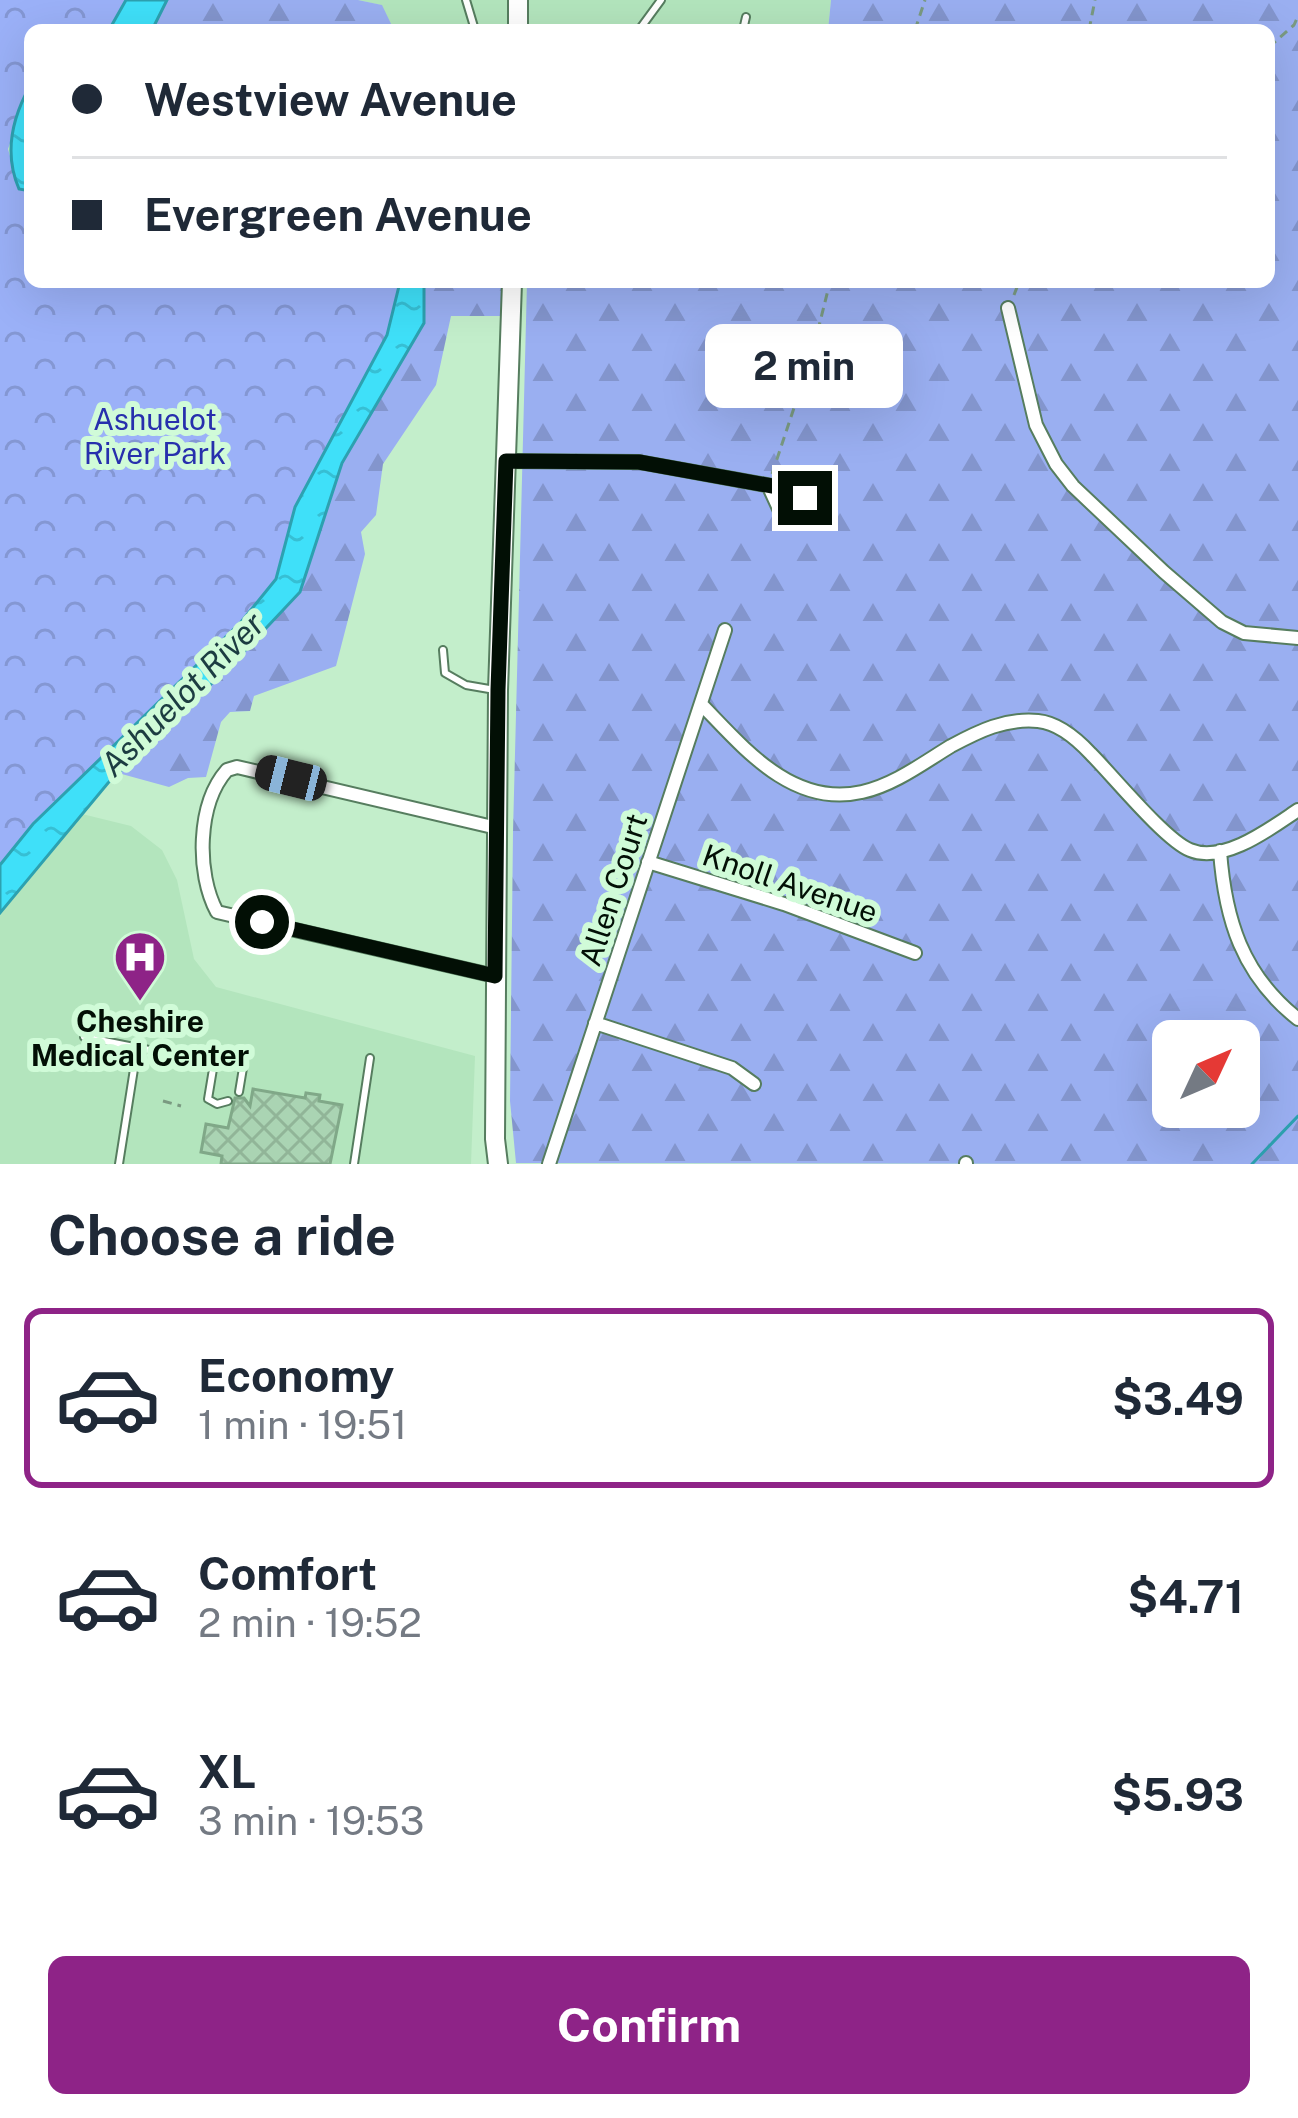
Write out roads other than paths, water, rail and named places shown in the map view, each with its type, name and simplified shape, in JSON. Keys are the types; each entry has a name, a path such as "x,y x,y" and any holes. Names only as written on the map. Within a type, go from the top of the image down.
{"main road":[{"path":"498,1164 498,690 512,288"},
{"path":"488,1164 495,1139"}],"street":[{"path":"1008,308 1036,425 1073,486 1222,622 1244,633 1298,638"},
{"path":"506,461 639,462 769,488"},
{"name":"Allen Court","path":"549,1164 725,630"},
{"path":"701,704 766,768 802,787 840,794 890,782 980,730 998,724 1042,722 1083,745 1192,852 1229,850 1298,810"},
{"path":"495,976 217,912 206,887 204,837 213,793 227,770 250,768 496,828"},
{"path":"1220,850 1224,903 1233,930 1257,976 1298,1019"},
{"name":"Knoll Avenue","path":"648,862 784,904 915,953"},
{"path":"595,1023 732,1068 754,1084"}],"lane":[{"path":"744,24 746,17"},
{"path":"442,650 442,665 451,679 498,690"},
{"path":"84,1037 214,1063 208,1099 218,1104 228,1101"},
{"path":"119,1164 136,1050"},
{"path":"354,1164 370,1058"},
{"path":"239,1092 243,1068"}],"water":[{"path":"126,0 167,0 155,24 112,24"},
{"path":"24,100 24,190 14,176 11,149"},
{"name":"Ashuelot River","path":"399,288 424,288 424,323 342,463 300,592 108,783 0,913 0,865 33,824 241,622 276,579 295,507 387,335"}],"waterway":[{"path":"1252,1164 1298,1116"}],"place":[{"name":"Cheshire Medical Center","path":"140,1003"}],"park label":[{"name":"Ashuelot River Park","path":"155,437"}]}
